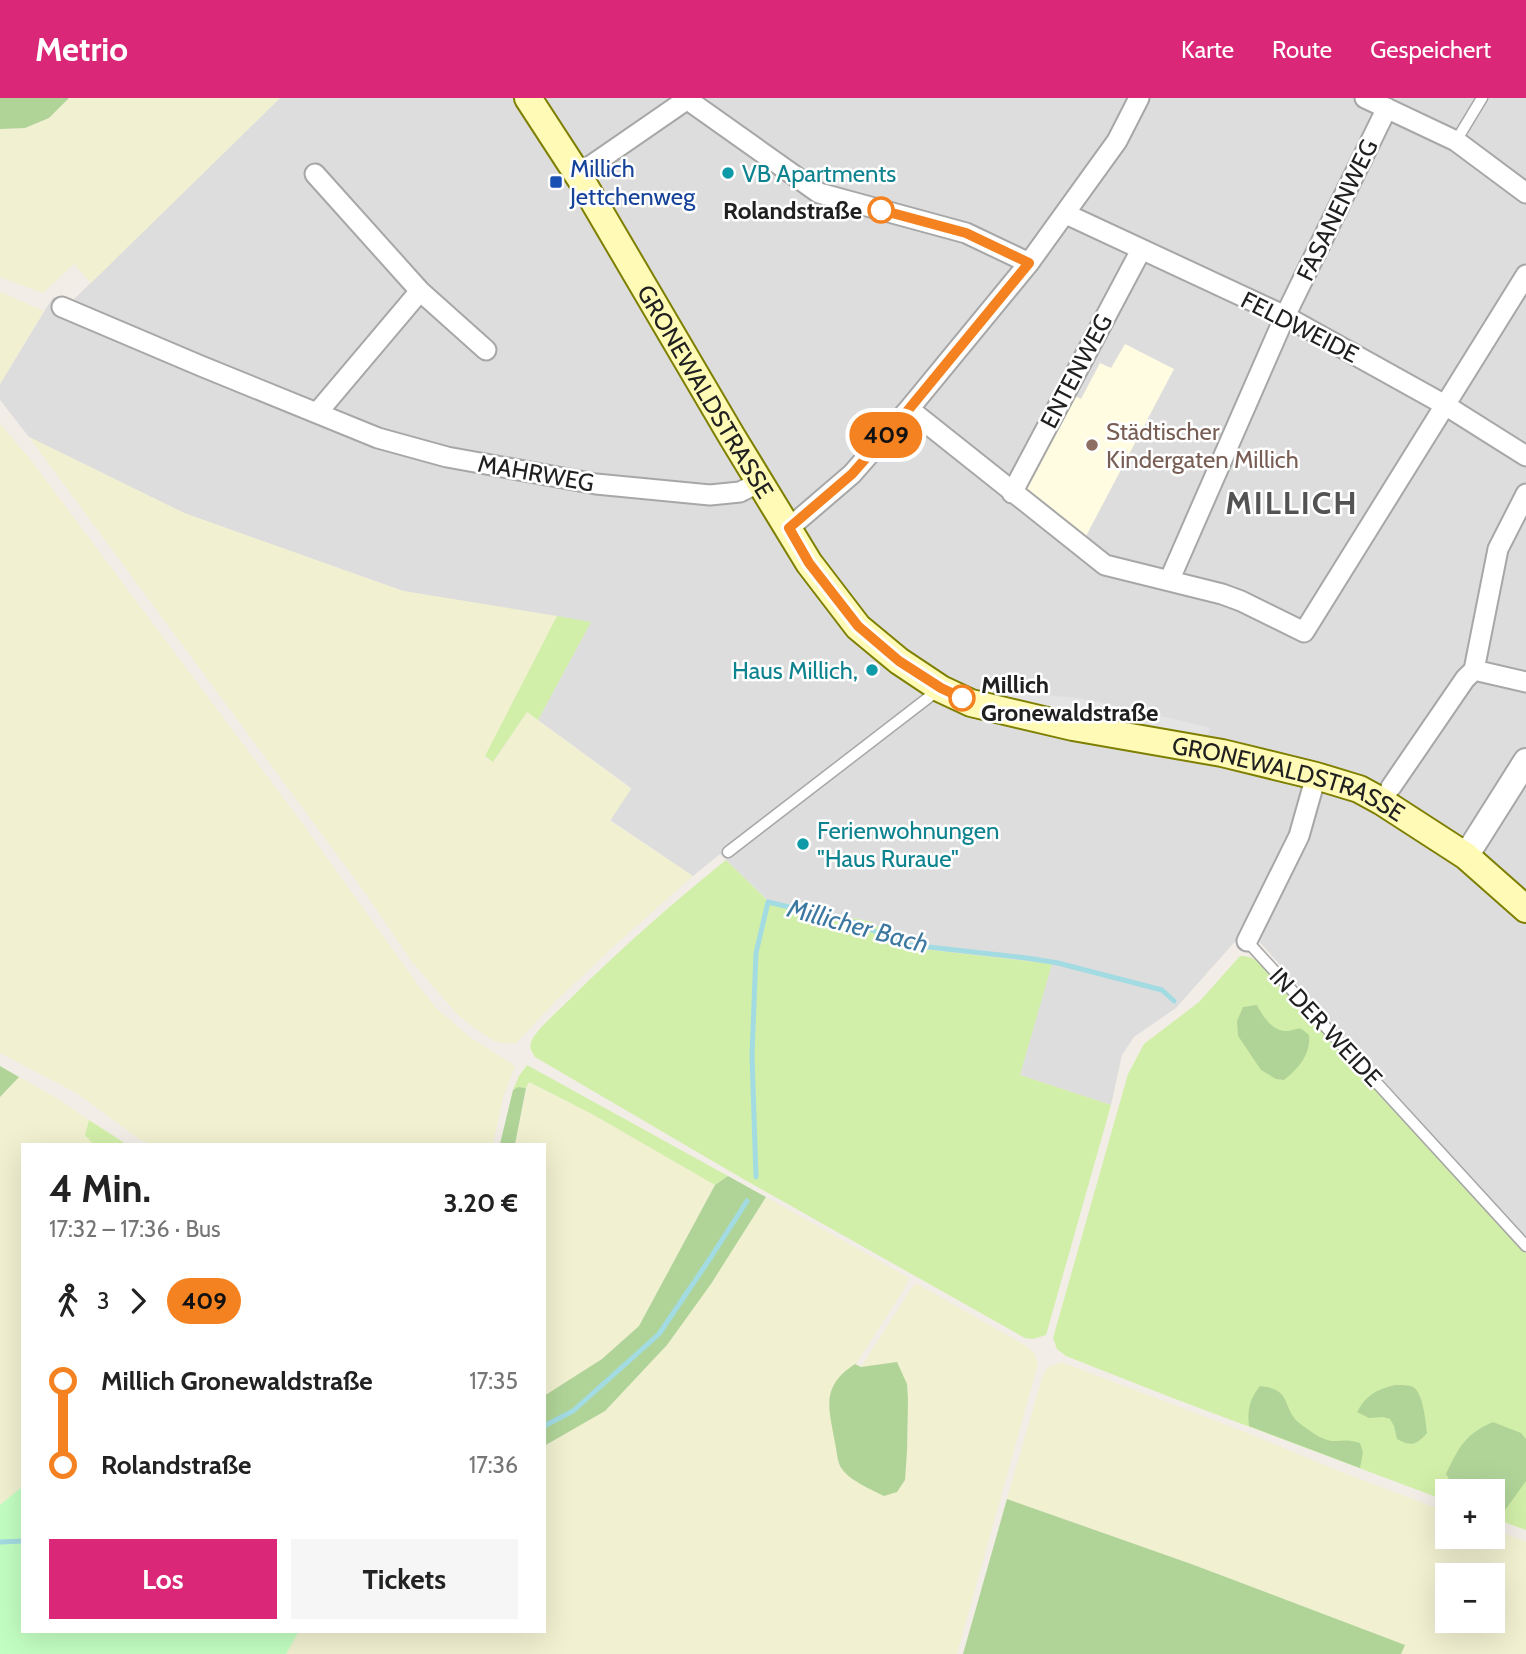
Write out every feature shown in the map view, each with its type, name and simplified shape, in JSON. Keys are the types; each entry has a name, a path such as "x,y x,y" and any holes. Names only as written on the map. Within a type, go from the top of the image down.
{"main road":[{"name":"GRONEWALDSTRASSE","path":"528,98 577,173 809,563 858,626 899,661 941,688 971,703 1073,727 1222,753 1359,789 1466,856 1526,909"}],"street":[{"path":"789,528 852,474 1029,263 1117,141 1139,98"},
{"path":"1366,98 1456,141 1526,193"},
{"path":"577,173 688,99 819,193 966,233 1029,263"},
{"name":"FASANENWEG","path":"1169,581 1285,316 1387,108"},
{"path":"315,174 420,291 486,349"},
{"name":"FELDWEIDE","path":"1066,214 1285,316 1445,405 1526,456"},
{"name":"ENTENWEG","path":"1012,493 1141,250"},
{"path":"909,409 1105,565 1222,594 1304,632 1526,275"},
{"path":"317,413 420,291"},
{"name":"MAHRWEG","path":"62,307 378,438 447,457 596,484 710,495 740,492 760,482"},
{"path":"1391,787 1474,670 1498,549 1526,494"},
{"path":"1474,670 1526,682"},
{"path":"1466,856 1526,761"},
{"name":"IN DER WEIDE","path":"1247,941 1299,836 1317,776"}],"lane":[{"path":"1456,141 1482,98"},
{"path":"728,852 941,688"},
{"name":"IN DER WEIDE","path":"1247,941 1526,1246"}],"shaded area":[{"path":"280,98 1526,98 1526,1239 1247,928 1176,1008 1134,1037 1122,1055 1111,1105 1020,1075 1051,964 905,947 872,922 767,900 720,854 693,876 610,820 631,788 538,720 590,622 403,591 184,513 29,437 0,400 0,384 53,297 71,302"},
{"name":"Städtischer Kindergaten Millich","path":"1125,344 1174,369 1085,538 1025,491 1075,396 1081,399 1100,363 1111,368"},
{"path":"1009,692 1078,698 1210,728 1205,745 1005,701"}],"green space":[{"path":"0,98 69,98 49,118 25,128 0,129"},
{"path":"69,98 280,98 91,283 74,264 43,293 0,277 0,129 25,128 49,118"},
{"path":"0,292 44,311 0,384"},
{"path":"0,424 30,459 302,823 436,1008 471,1038 515,1066 503,1098 493,1143 148,1143 78,1094 0,1053"},
{"path":"29,437 184,513 403,591 557,616 484,758 494,762 527,712 631,789 610,821 693,876 615,945 516,1043 494,1041 456,1013 412,962 366,894"},
{"path":"557,616 591,622 538,720 527,712 493,762 485,756"},
{"path":"726,860 767,900 872,922 905,947 1052,964 1020,1075 1111,1105 1046,1335 1033,1339 1025,1338 745,1180 535,1057 531,1042 547,1022 644,929"},
{"path":"1240,956 1256,961 1411,1125 1526,1253 1526,1530 1505,1522 1505,1479 1435,1479 1435,1496 1170,1397 1066,1356 1057,1349 1053,1338 1128,1074 1144,1044 1199,1002"},
{"path":"1257,1005 1265,1019 1278,1029 1301,1029 1309,1035 1308,1049 1302,1061 1284,1080 1276,1079 1261,1070 1238,1036 1237,1021 1243,1007"},
{"path":"527,1065 728,1176 715,1185 592,1114 529,1082 526,1088 518,1087 513,1090"},
{"path":"0,1066 19,1077 0,1097"},
{"path":"19,1077 89,1120 85,1135 93,1143 21,1143 21,1488 0,1505 0,1097"},
{"path":"528,1082 592,1114 715,1185 639,1326 602,1359 546,1395 546,1143 515,1143"},
{"path":"518,1087 526,1088 515,1143 500,1143 513,1090"},
{"path":"89,1120 124,1143 92,1143 85,1135"},
{"path":"728,1176 766,1197 711,1284 667,1345 605,1411 546,1445 546,1395 602,1359 639,1326 715,1185"},
{"path":"766,1197 909,1278 856,1364 861,1367 913,1286 917,1284 1034,1353 1038,1364 957,1654 286,1654 298,1633 546,1633 546,1445 605,1411 667,1345 711,1284"},
{"path":"897,1362 907,1384 905,1480 897,1492 884,1496 855,1481 840,1466 829,1409 836,1381 855,1364 861,1367"},
{"path":"1061,1362 1435,1507 1435,1549 1505,1549 1505,1534 1526,1542 1526,1654 1401,1654 1404,1645 1194,1565 1007,1499 1047,1368"},
{"path":"1395,1385 1413,1387 1422,1401 1427,1433 1414,1444 1397,1439 1390,1419 1369,1418 1357,1412 1372,1394"},
{"path":"1260,1386 1282,1395 1293,1416 1310,1431 1332,1441 1360,1443 1363,1452 1360,1468 1249,1426 1250,1404"},
{"path":"1493,1422 1521,1433 1526,1439 1526,1481 1505,1510 1505,1479 1449,1479 1446,1474 1459,1449 1476,1431"},
{"path":"21,1488 21,1633 298,1633 286,1654 0,1654 0,1505"},
{"path":"1007,1499 1194,1565 1405,1645 1401,1654 963,1654"}],"waterway":[{"name":"Millicher Bach","path":"756,1177 752,1055 756,953 768,902 857,923 902,944 1058,963 1162,990 1174,1001"},
{"name":"Millicher Bach","path":"546,1425 573,1411 659,1334 747,1201"},
{"name":"Millicher Bach","path":"0,1542 21,1541"}],"bus line":[{"name":"409","path":"881,210 966,233 1029,263 852,474 789,528 809,563 858,626 899,661 962,698"}],"place":[{"name":"VB Apartments","path":"728,173"},
{"name":"Millich Jettchenweg","path":"556,182"},
{"name":"Rolandstraße","path":"881,210"},
{"name":"Städtischer Kindergaten Millich","path":"1092,445"},
{"name":"Haus Millich,","path":"872,670"},
{"name":"Millich Gronewaldstraße","path":"962,698"},
{"name":"Ferienwohnungen \"Haus Ruraue\"","path":"803,844"}],"district":[{"name":"MILLICH","path":"1292,502"}]}
